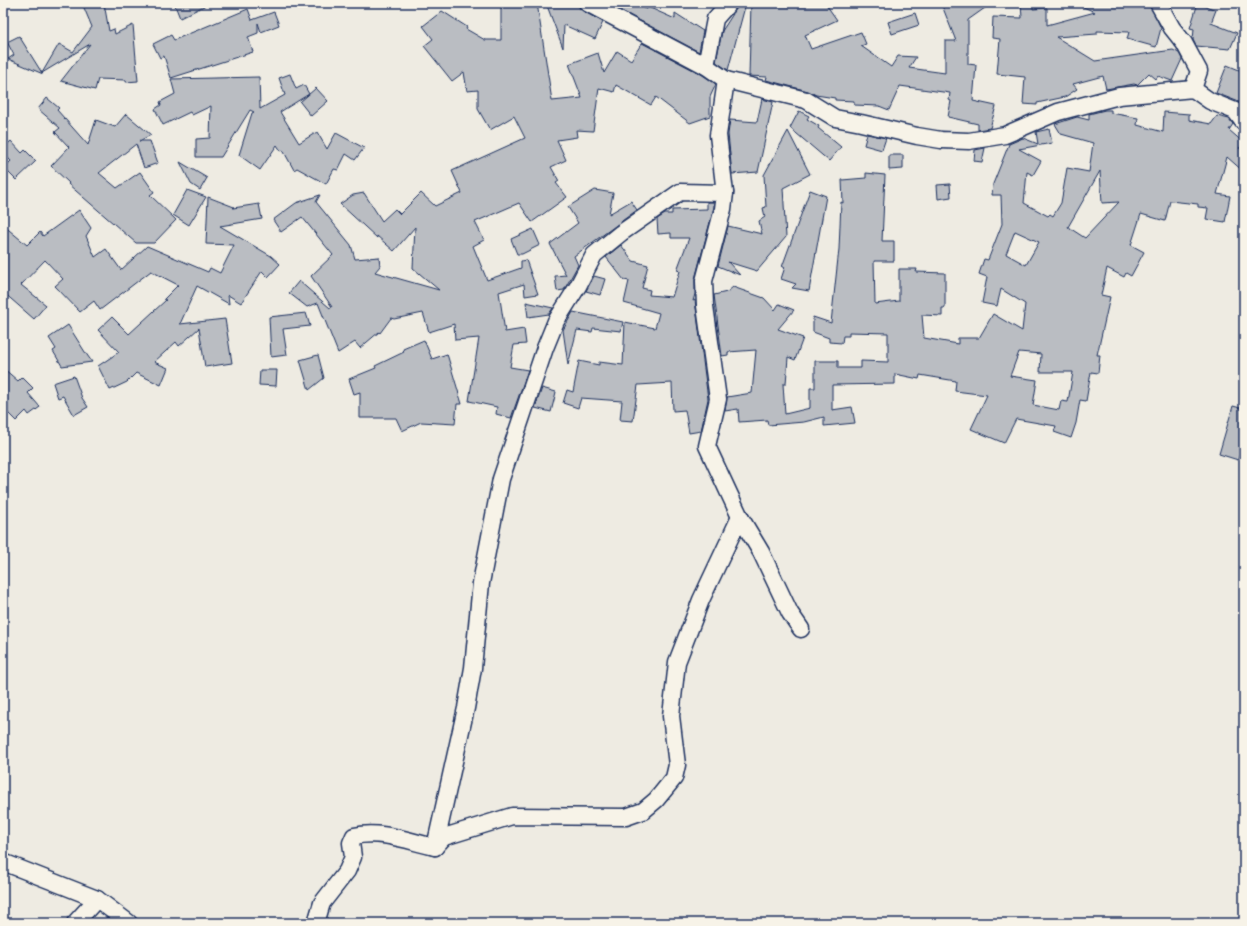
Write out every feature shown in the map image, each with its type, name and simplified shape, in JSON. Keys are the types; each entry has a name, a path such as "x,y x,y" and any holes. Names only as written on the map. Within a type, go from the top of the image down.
{"street":[{"path":"587,3 706,66 726,80 806,100 835,118 917,136 941,140 969,141 1005,135 1058,112 1119,96 1193,89 1210,101 1235,111 1244,123"},
{"path":"706,66 715,19 729,3"},
{"path":"1158,3 1172,28 1184,43 1199,71 1193,89"},
{"path":"726,80 718,135 725,192 723,209 704,281 705,306 718,399 707,446 740,517 760,552 790,613 801,629"},
{"path":"435,847 466,708 473,668 481,583 501,480 545,348 556,321 578,286 594,255 621,233 680,192 725,192"},
{"path":"435,847 444,837 512,816 626,817 643,811 656,800 674,778 677,765 671,716 677,662 701,600 740,517"},
{"path":"316,923 322,903 347,871 353,857 351,843 354,836 367,833 380,834 435,847"},
{"path":"3,862 97,899 129,923"},
{"path":"75,923 97,899"}],"building":[{"path":"82,3 104,3 109,31 114,29 115,34 133,25 138,81 126,82 126,80 98,79 95,90 61,81 90,44 42,73 59,44 73,52 92,27"},
{"path":"174,3 210,3 180,18"},
{"path":"501,3 537,3 552,101 582,98 569,64 598,53 604,73 617,51 631,60 642,43 701,74 716,84 710,97 710,116 690,123 656,97 651,105 616,85 614,92 599,88 593,131 576,130 577,137 557,140 566,160 551,167 559,181 556,183 567,197 532,222 519,203 475,222 484,240 473,246 487,280 521,268 521,261 526,260 538,294 525,296 524,284 499,292 505,332 524,329 526,344 514,345 510,367 528,370 511,418 496,414 497,407 469,401 479,338 455,340 454,324 429,332 423,313 394,319 391,318 380,333 379,332 360,348 355,342 338,353 318,303 307,307 289,293 299,281 330,308 332,307 311,276 333,255 302,217 281,232 273,220 296,203 320,195 316,202 351,245 355,259 379,257 380,266 375,272 439,290 413,268 415,227 394,251 377,236 377,238 340,204 353,195 364,193 382,221 395,209 400,214 421,193 435,206 462,193 452,171 525,138 514,116 490,130 478,109 478,90 467,91 464,72 452,81 424,46 433,39 423,26 442,11 467,27 466,29 485,40 501,40"},
{"path":"546,3 572,3 578,5 583,11 603,22 595,39 564,25 563,48"},
{"path":"616,3 631,3 647,9 648,7 675,19 675,13 703,31 699,52 614,7"},
{"path":"740,3 746,3 728,70 716,62 722,31"},
{"path":"751,3 825,3 837,20 805,35 811,49 861,32 866,44 861,46 891,67 898,56 916,57 909,68 945,73 945,41 956,41 941,3 992,3 968,20 968,64 976,65 973,101 996,106 990,128 978,130 978,124 948,117 951,101 949,100 950,93 900,86 889,110 879,106 854,105 854,101 835,100 835,98 816,95 808,91 766,80 767,77 749,76"},
{"path":"1021,3 1033,3 1033,9 1047,8 1047,25 1095,12 1074,3 1149,3 1161,28 1156,47 1127,39 1129,32 1097,31 1097,34 1056,37 1095,61 1173,50 1179,53 1182,59 1172,81 1158,76 1156,79 1149,73 1137,85 1134,84 1106,89 1103,76 1073,84 1077,89 1065,97 1037,103 1037,105 1023,104 1025,77 997,74 1000,39 992,38 993,17 1022,18"},
{"path":"1198,3 1216,10 1211,23 1237,33 1230,49 1196,46 1193,40 1194,29 1190,28"},
{"path":"248,9 252,20 274,12 279,25 261,32 258,23 258,33 248,37 253,52 171,78 164,56 160,58 153,44 171,35 174,40"},
{"path":"915,13 919,25 892,34 888,22"},
{"path":"19,36 43,74 8,59 14,55 7,42"},
{"path":"1227,65 1244,72 1244,107 1239,102 1216,93"},
{"path":"290,74 296,89 304,85 309,94 280,112 299,143 317,132 327,149 336,133 364,148 355,160 346,154 338,170 334,169 326,184 297,168 294,170 283,150 281,151 277,145 260,170 239,155 252,113 254,112 250,110 221,157 196,157 196,139 210,138 211,106 192,115 190,112 163,125 155,109 161,105 160,102 175,94 171,79 259,77 260,109 285,95 279,78"},
{"path":"316,88 328,101 311,116 300,102"},
{"path":"47,98 59,108 57,110 88,145 96,120 115,127 126,114 151,135 139,141 150,141 158,163 144,168 136,144 99,173 117,188 140,172 154,192 150,195 176,220 154,243 136,243 68,184 69,183 51,166 69,147 55,132 60,128 38,109"},
{"path":"762,99 773,102 758,172 732,174 728,134 730,120 757,122"},
{"path":"1111,110 1111,113 1138,118 1137,125 1163,132 1164,112 1189,114 1189,120 1211,124 1217,116 1229,119 1233,124 1229,130 1244,143 1239,148 1244,152 1244,172 1227,157 1217,194 1230,196 1225,222 1206,219 1208,208 1198,207 1198,204 1170,201 1165,221 1141,214 1131,245 1144,252 1131,276 1126,273 1124,277 1107,268 1101,295 1110,297 1097,355 1100,355 1098,373 1091,372 1086,401 1080,400 1076,423 1071,438 1054,432 1056,426 1016,419 1004,443 971,429 987,395 955,391 956,381 920,375 919,379 895,374 895,384 832,385 832,410 852,407 855,423 824,426 824,417 804,422 768,425 767,420 739,422 738,409 725,411 727,397 752,393 756,350 728,352 728,355 722,356 714,295 727,292 733,287 764,298 775,310 779,304 794,310 778,329 803,338 795,360 788,357 786,384 783,384 785,414 810,408 810,388 815,388 815,361 838,361 838,368 861,368 861,361 888,362 888,333 849,332 849,336 843,336 842,343 829,342 829,338 813,332 813,317 831,323 839,249 841,202 843,203 842,180 866,178 866,173 885,175 882,241 894,241 894,261 874,261 875,304 899,301 899,269 917,269 916,272 945,273 945,308 942,308 942,316 922,315 924,338 958,344 958,338 979,338 993,314 1022,331 1025,304 1001,289 997,306 982,303 987,277 979,274 984,259 988,260 1002,224 1001,195 992,195 993,184 1009,144 1023,138 1038,144 1036,132 1049,129 1052,143 1019,149 1041,161 1033,175 1027,172 1024,203 1048,216 1050,214 1053,216 1061,203 1067,168 1089,172 1093,143 1061,134 1055,124 1077,117 1089,120 1089,114","holes":["1100,171 1102,203 1119,202 1085,238 1068,227","1015,231 1039,242 1026,265 1006,254","1019,352 1041,354 1040,372 1073,372 1068,402 1061,401 1059,410 1033,405 1037,380 1010,376"]},
{"path":"799,111 809,116 807,119 819,126 818,128 841,147 829,161 790,128"},
{"path":"788,131 810,174 783,188 786,237 757,271 728,262 740,275 718,266 728,226 762,234 759,221 765,217 763,208 766,207 764,175"},
{"path":"867,134 886,138 882,150 864,145"},
{"path":"11,141 22,153 25,150 36,161 16,180 4,168 11,161 3,153 3,148"},
{"path":"985,148 982,162 974,161 975,150"},
{"path":"889,155 903,155 903,169 889,170"},
{"path":"180,162 207,178 200,190 191,184"},
{"path":"950,184 951,197 938,199 937,185"},
{"path":"187,190 206,197 189,225 173,215"},
{"path":"595,190 613,193 609,214 631,201 637,210 574,256 578,265 564,290 557,291 555,276 566,275 550,244 578,223 568,207"},
{"path":"810,190 826,196 809,291 792,288 796,284 781,279 785,267 782,267"},
{"path":"208,197 234,207 233,208 259,204 262,219 220,226 271,256 280,264 268,277 262,271 241,303 228,295 229,304 197,286 180,324 225,319 232,363 205,367 199,328 179,346 176,342 154,362 168,368 161,385 136,373 127,382 110,390 98,366 119,352 98,330 112,317 129,334 166,300 164,299 178,285 151,271 100,310 94,301 80,312 55,286 63,279 45,260 21,285 46,305 34,319 3,292 3,225 27,245 40,232 43,236 79,210 91,228 86,236 95,257 106,249 121,270 147,246 208,272 210,268 220,273 234,245 206,244"},
{"path":"707,202 714,202 714,207 695,279 695,294 693,301 695,300 708,399 701,431 689,433 685,410 673,411 672,383 638,385 633,421 620,420 622,401 581,398 578,408 563,403 567,390 573,392 579,361 599,365 599,362 623,365 625,322 655,328 659,313 624,303 629,281 624,280 606,257 621,245 633,261 648,265 642,288 650,290 649,295 672,297 680,271 677,270 689,238 671,238 671,233 658,234 657,219 665,214 672,214 672,210 707,209"},
{"path":"533,229 540,245 522,254 517,254 511,239"},
{"path":"594,276 605,279 600,295 586,291"},
{"path":"526,302 553,308 549,314 528,317"},
{"path":"573,312 623,322 621,331 593,328 592,332 577,330 568,365 563,330"},
{"path":"306,313 310,326 283,329 287,355 271,357 269,317"},
{"path":"68,325 92,362 62,366 53,351 56,349 49,338"},
{"path":"424,340 432,359 447,354 462,404 457,404 455,424 421,422 402,431 396,418 360,418 360,392 354,394 349,379 376,368 375,366 404,352 403,349"},
{"path":"318,355 324,378 309,390 300,360"},
{"path":"3,368 18,381 22,377 33,388 28,393 40,407 29,415 26,411 16,421 3,408"},
{"path":"260,370 277,370 276,386 259,385"},
{"path":"74,376 82,398 88,407 74,415 63,396 58,398 53,383"},
{"path":"542,388 556,392 551,412 535,408"},
{"path":"1233,406 1244,409 1244,440 1238,460 1219,454"}]}
